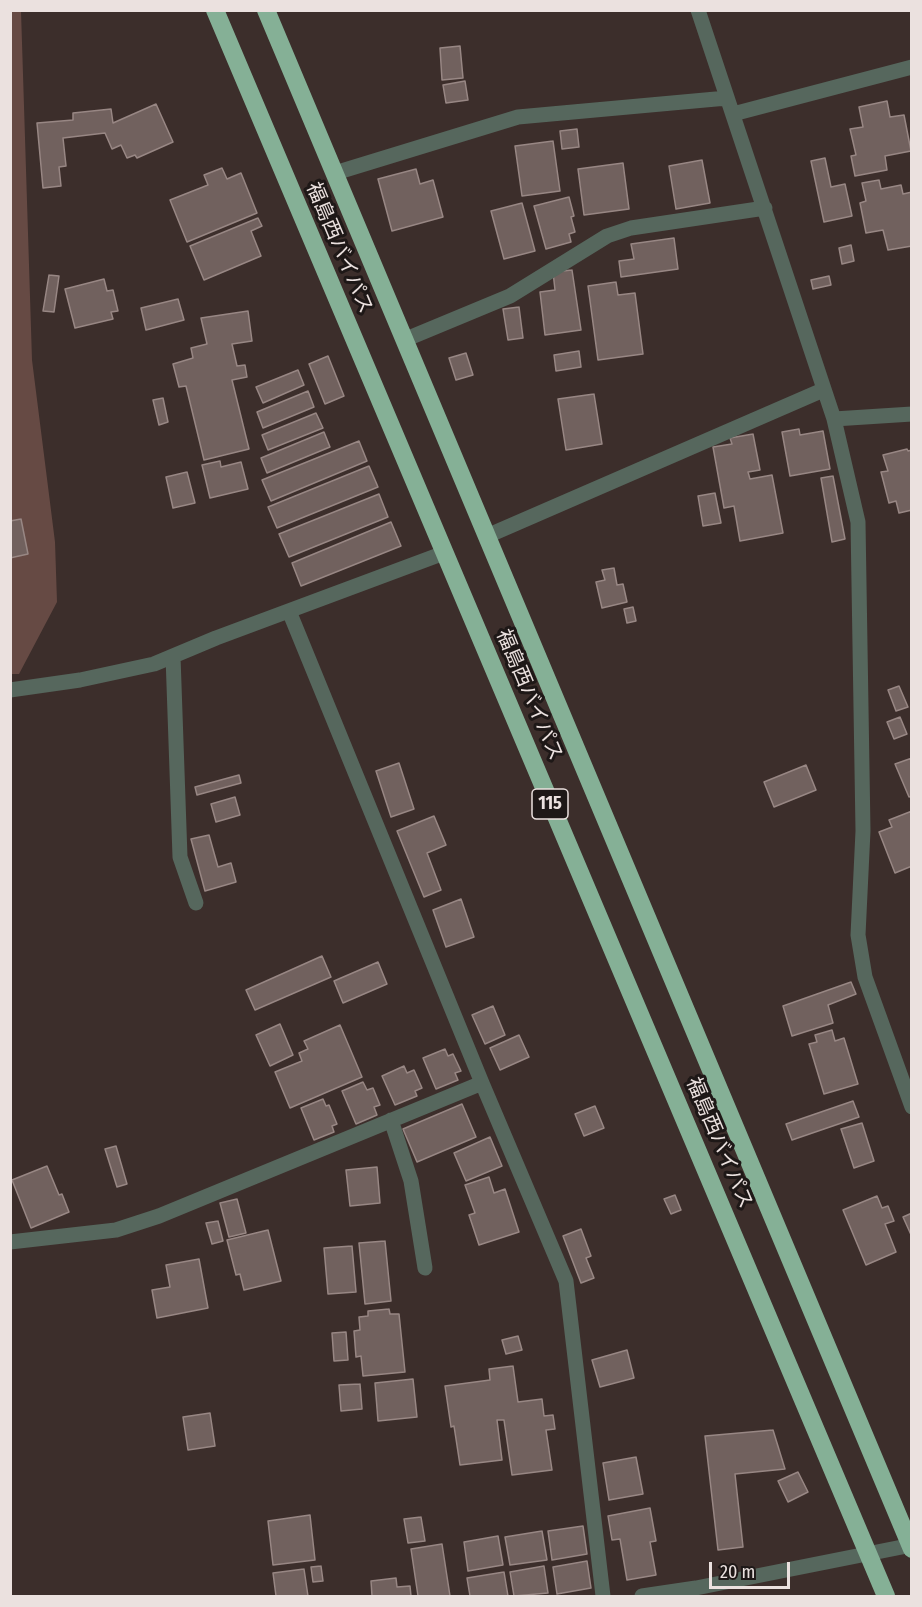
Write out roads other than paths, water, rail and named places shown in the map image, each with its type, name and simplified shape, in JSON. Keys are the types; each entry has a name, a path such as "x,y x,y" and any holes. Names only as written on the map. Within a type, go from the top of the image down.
{"highway":[{"name":"福島西バイパス","path":"215,10 886,1596"},
{"name":"福島西バイパス","path":"266,10 911,1546"}],"street":[{"path":"698,10 834,419 858,522 863,831 858,935 866,977 912,1107"},
{"path":"733,114 912,67"},
{"path":"335,173 518,117 728,98"},
{"path":"404,340 510,296 615,233 631,228 765,208"},
{"path":"488,536 823,390"},
{"path":"834,419 912,414"},
{"path":"10,690 80,680 154,664 444,553"},
{"path":"289,611 482,1083 566,1281 603,1596"},
{"path":"173,656 180,857 196,903"},
{"path":"10,1242 116,1230 159,1216 482,1083"},
{"path":"391,1120 411,1181 425,1268"},
{"path":"642,1596 696,1588 911,1546"}]}
